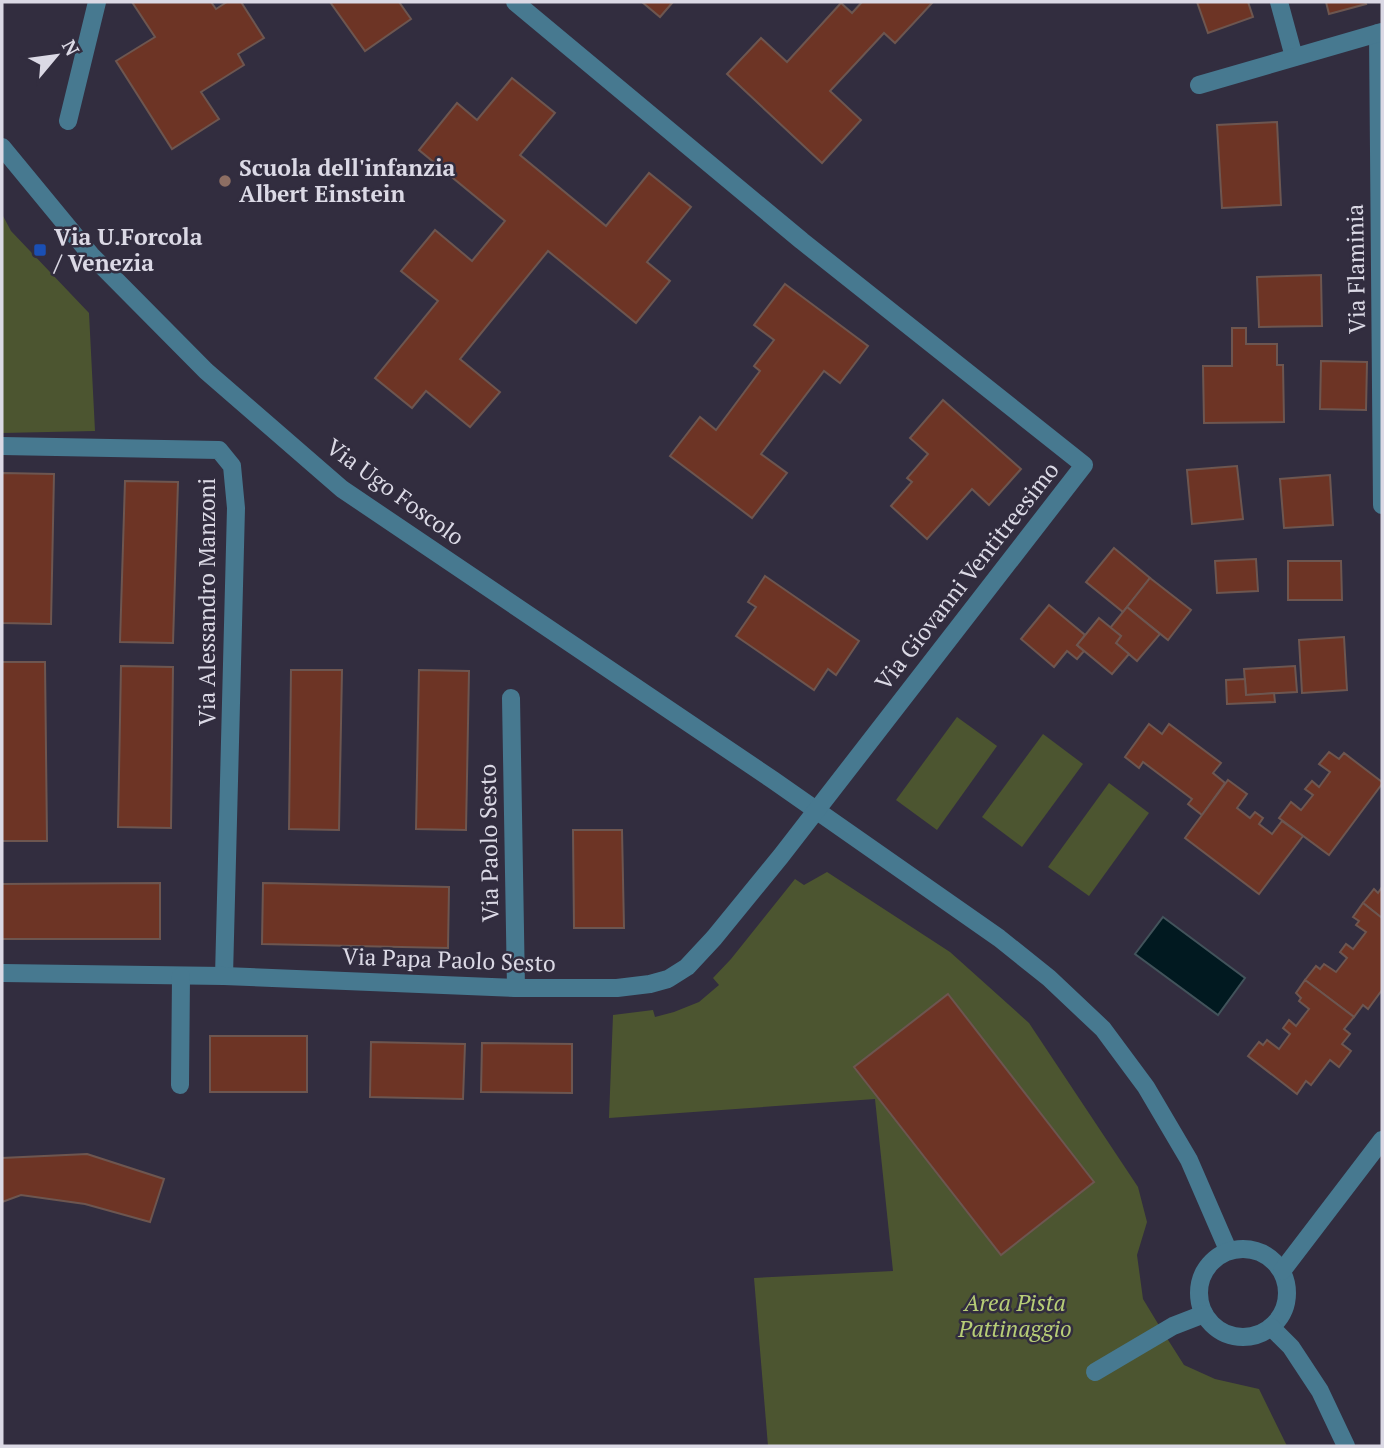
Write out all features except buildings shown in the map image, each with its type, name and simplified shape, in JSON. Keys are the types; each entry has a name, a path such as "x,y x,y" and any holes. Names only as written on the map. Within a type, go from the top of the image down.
{"street":[{"path":"68,121 97,2"},
{"name":"Via Giovanni Ventitreesimo","path":"515,2 802,241 1084,465 817,811"},
{"path":"1279,2 1294,57"},
{"name":"Via Flaminia","path":"1199,85 1380,32 1382,505"},
{"name":"Via Ugo Foscolo","path":"2,147 91,255 197,363 342,489 817,811"},
{"name":"Via Alessandro Manzoni","path":"2,446 219,450 232,466 236,508 225,976"},
{"name":"Via Paolo Sesto","path":"511,698 516,988"},
{"path":"817,811 999,938 1049,978 1103,1029 1146,1087 1189,1160 1228,1250"},
{"name":"Via Papa Paolo Sesto","path":"2,973 225,976 516,988 617,988 650,984 668,979 687,967 714,938 817,811"},
{"path":"180,1086 181,975"},
{"path":"1282,1271 1382,1140"},
{"path":"1248,1248 1267,1255 1282,1271 1287,1291 1284,1311 1271,1327 1262,1333 1245,1338 1221,1332 1203,1314 1198,1296 1201,1276 1214,1258 1228,1250 1248,1248"},
{"path":"1094,1372 1174,1325 1203,1314"},
{"path":"1271,1327 1292,1347 1320,1391 1346,1446"}],"green space":[{"path":"2,214 11,231 89,313 95,431 2,433"},
{"path":"957,717 997,746 937,830 896,800"},
{"path":"1043,734 1083,764 1022,847 982,817"},
{"path":"1109,783 1149,813 1089,896 1048,867"},
{"name":"Area Pista Pattinaggio","path":"827,872 950,952 1029,1023 1138,1187 1147,1222 1137,1255 1143,1299 1163,1332 1184,1365 1215,1379 1259,1389 1287,1446 768,1446 754,1278 893,1271 875,1099 609,1118 613,1015 653,1010 655,1017 699,1002 719,985 713,978 795,879 804,885"}],"water":[{"path":"1163,917 1245,978 1218,1015 1135,954"}],"place":[{"name":"Scuola dell'infanzia Albert Einstein","path":"225,181"},
{"name":"Via U.Forcola / Venezia","path":"40,250"}]}
